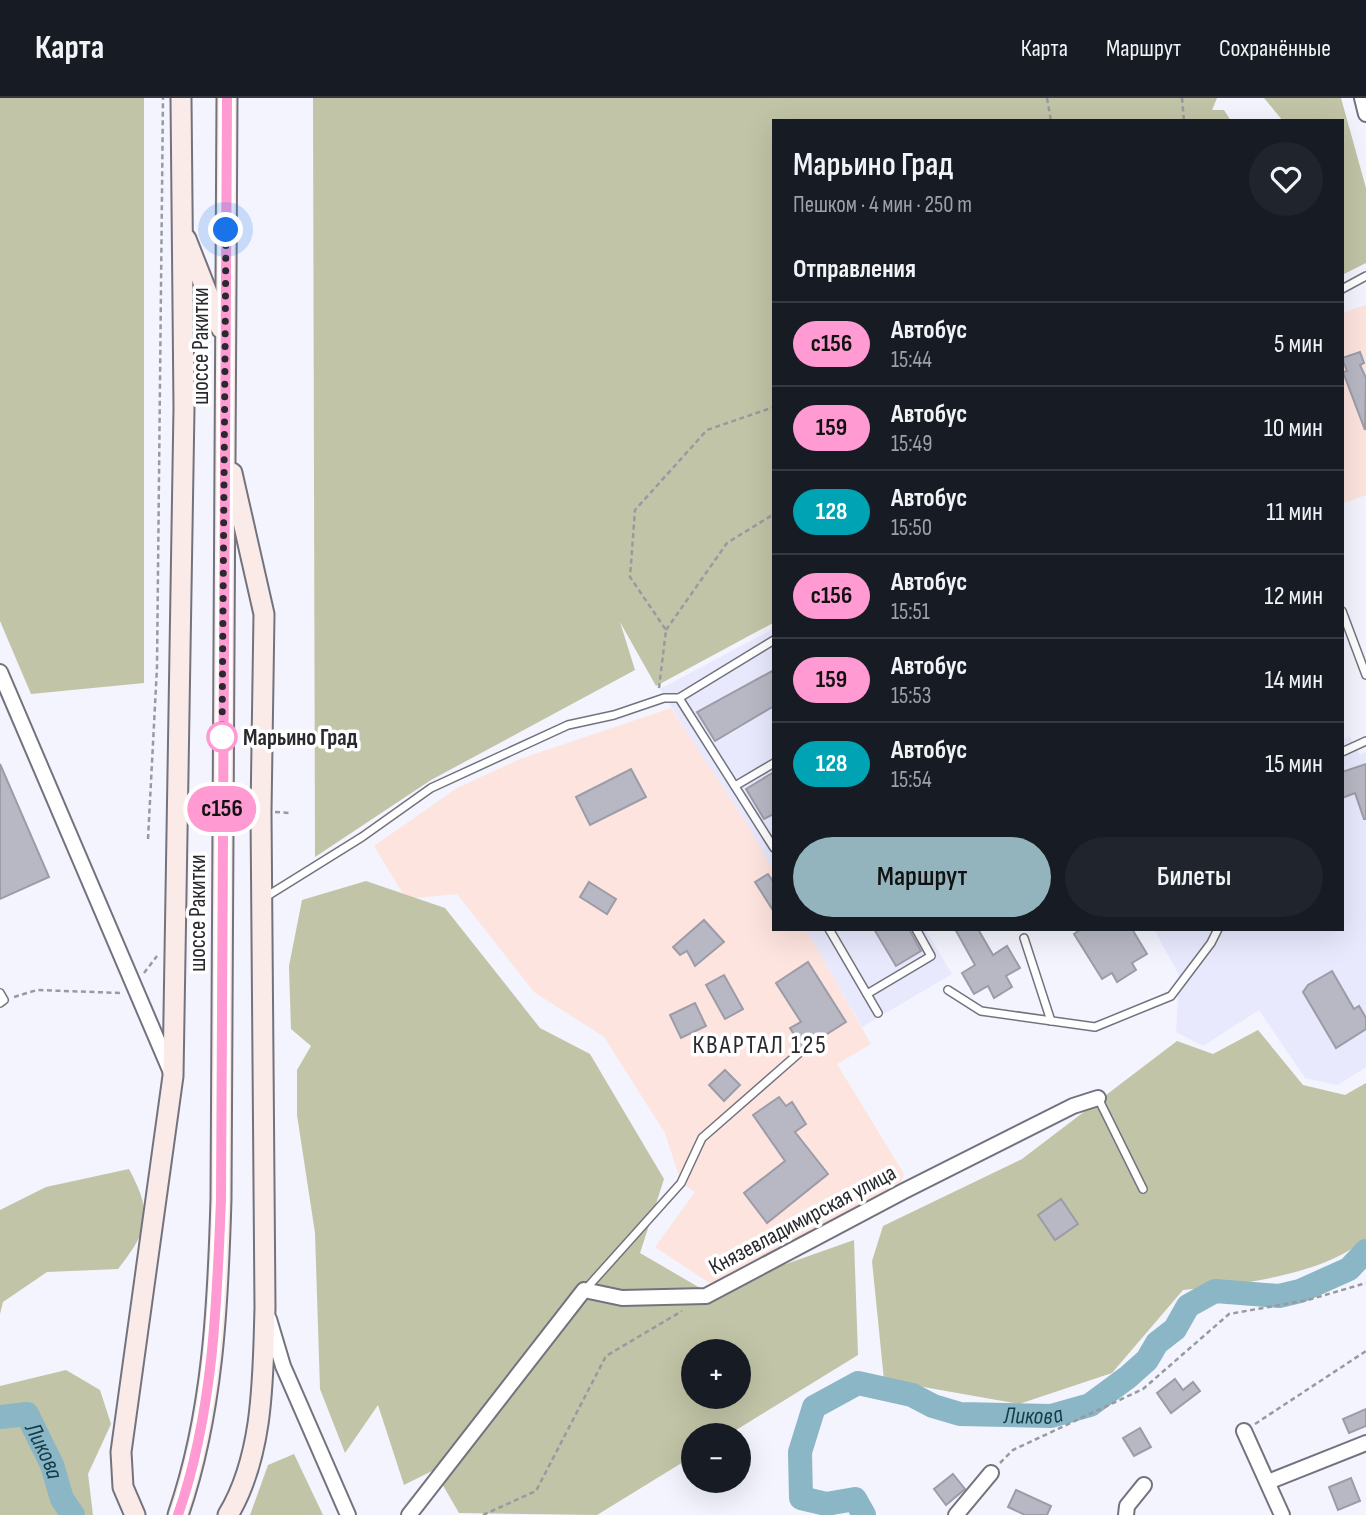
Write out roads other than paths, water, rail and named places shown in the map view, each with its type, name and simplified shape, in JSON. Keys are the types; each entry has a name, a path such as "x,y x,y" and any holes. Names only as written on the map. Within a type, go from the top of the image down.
{"street":[{"path":"135,1515 123,1486 121,1452 173,1076 175,808 184,408 181,98"},
{"name":"шоссе Ракитки","path":"178,1515 203,1417 218,1306 221,1199 227,98"},
{"path":"1362,98 1366,114"},
{"path":"181,229 225,337"},
{"path":"224,441 264,614 263,1378 243,1490 228,1515"},
{"path":"0,672 173,1076"},
{"name":"Князевладимирская улица","path":"584,1290 622,1298 706,1296 904,1191 1073,1106 1098,1098"},
{"path":"408,1515 584,1290"},
{"path":"265,1308 283,1366 348,1515"},
{"path":"1244,1431 1282,1515"},
{"path":"1268,1482 1366,1443"},
{"path":"956,1515 991,1473"},
{"path":"1126,1515 1127,1506 1144,1485"}],"lane":[{"path":"1344,288 1366,276"},
{"path":"1344,616 1366,675"},
{"path":"262,900 362,837 431,788 568,725 614,715 656,701 679,698 772,641"},
{"path":"679,698 772,845"},
{"path":"1344,751 1366,741"},
{"path":"735,786 772,764"},
{"path":"830,931 878,1013"},
{"path":"867,994 931,956 917,931"},
{"path":"948,990 981,1011 1095,1027 1171,996 1217,931"},
{"path":"1024,938 1051,1021"},
{"path":"0,993 4,1000 0,1003"},
{"path":"584,1290 681,1183 702,1138 798,1054"},
{"path":"1098,1098 1143,1189"}],"waterway":[{"name":"Ликова","path":"864,1515 855,1499 826,1504 801,1498 800,1452 814,1407 858,1383 912,1395 933,1406 960,1414 1051,1416 1090,1405 1128,1377 1147,1360 1157,1343 1175,1329 1188,1306 1215,1291 1279,1296 1300,1291 1349,1269 1366,1251"},
{"name":"Ликова","path":"0,1417 27,1414 52,1465 62,1499 73,1515"}],"place":[{"name":"Марьино Град","path":"222,737"}],"district":[{"name":"КВАРТАЛ 125","path":"760,1044"}]}
